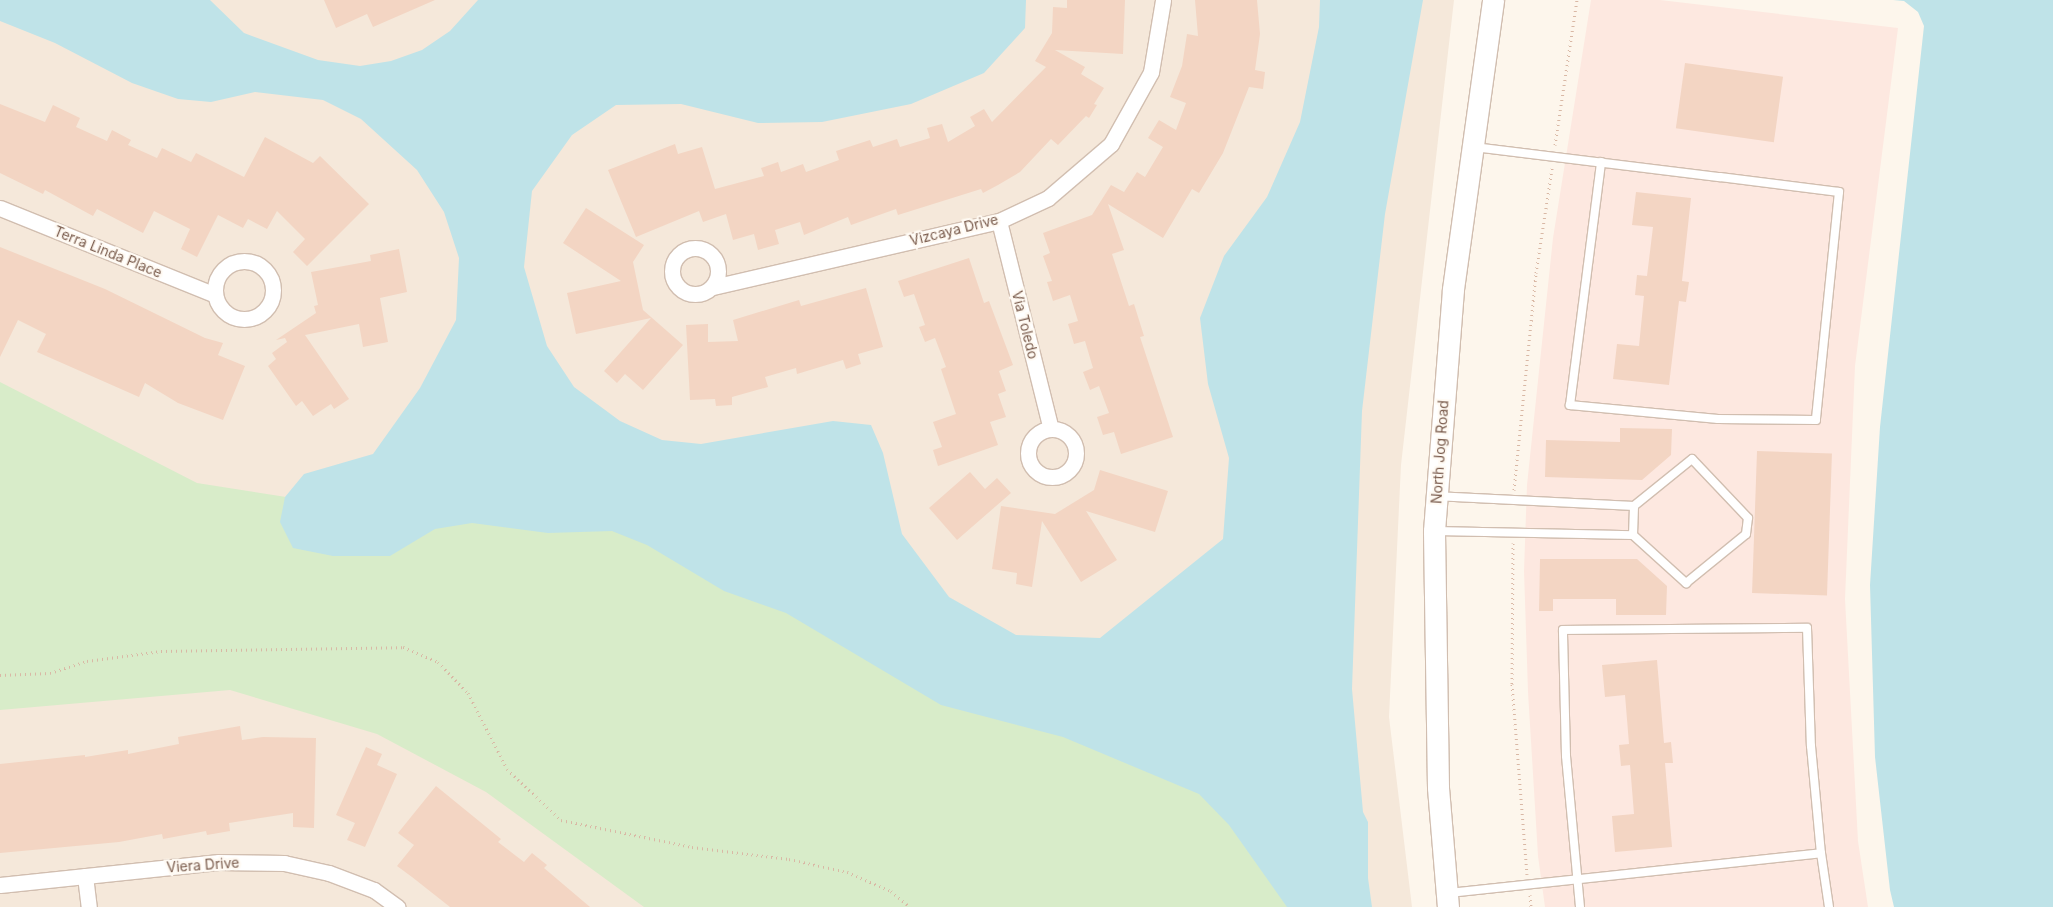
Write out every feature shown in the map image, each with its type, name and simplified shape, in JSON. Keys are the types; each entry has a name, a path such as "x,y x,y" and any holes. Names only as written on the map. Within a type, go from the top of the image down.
{"street":[{"name":"Vizcaya Drive","path":"713,286 999,221 1048,198 1111,144 1151,72 1163,0"},
{"name":"North Jog Road","path":"1447,900 1438,787 1434,531 1453,289 1492,0"},
{"name":"Terra Linda Place","path":"0,208 215,295"},
{"name":"Via Toledo","path":"999,221 1052,429"},
{"name":"Viera Drive","path":"0,885 219,862 284,862 329,873 374,890 397,907"},
{"path":"85,876 89,907"}],"lane":[{"path":"1472,146 1601,162 1839,192 1816,420 1718,420 1570,405 1601,162"},
{"path":"1434,531 1634,535 1686,583 1746,534 1748,518 1692,460 1634,506 1437,496"},
{"path":"1634,506 1634,535"},
{"path":"1580,907 1575,879 1566,756 1563,630 1807,628 1811,746 1821,853 1829,907"},
{"path":"1447,900 1528,884 1821,853"}],"path":[{"path":"1514,500 1536,273 1577,0"},
{"path":"1513,533 1512,684 1531,907"},
{"path":"0,675 50,673 87,661 161,651 403,647 438,662 468,693 507,770 561,820 692,847 789,859 847,872 891,891 910,907"}],"shaded area":[{"path":"0,0 1454,0 1401,465 1389,717 1412,907 0,907"},
{"path":"1591,0 1660,0 1898,28 1855,366 1845,599 1858,841 1868,907 1545,907 1538,856 1528,692 1524,571 1527,485 1553,238"}],"green space":[{"path":"0,382 197,483 331,504 495,483 1218,773 1312,907 644,907 486,792 377,734 230,690 0,710"}],"water":[{"path":"0,0 210,0 244,33 318,60 360,66 391,61 422,50 450,31 478,0 1026,0 1025,28 984,73 911,104 822,122 758,123 681,104 616,105 572,135 532,191 524,267 547,346 574,387 620,421 662,440 701,444 833,421 871,425 883,453 902,534 949,597 1016,635 1100,638 1223,539 1229,458 1208,384 1200,318 1224,256 1267,197 1300,122 1319,27 1320,0 1423,0 1385,214 1362,411 1352,689 1363,812 1368,822 1368,878 1372,907 1287,907 1229,825 1199,794 1063,737 941,705 786,613 724,591 647,545 612,531 548,533 472,523 435,529 390,556 333,556 293,548 280,522 285,497 304,474 373,454 420,388 456,320 459,258 444,212 417,170 361,119 323,100 255,92 211,102 178,99 132,83 55,43 0,21"},
{"path":"1893,0 2053,0 2053,907 1894,907 1890,890 1875,757 1870,585 1880,427 1924,26 1918,12 1904,1"}],"building":[{"path":"324,0 435,0 373,27 367,14 336,28"},
{"path":"1067,0 1125,0 1123,54 1055,50 1085,67 1081,74 1104,88 1094,104 1097,105 1089,118 1086,116 1058,145 1051,139 1020,172 998,185 983,193 981,189 898,215 896,209 851,225 848,217 804,235 800,222 775,230 779,244 758,250 754,234 733,240 726,214 703,222 699,211 636,237 608,170 675,144 678,154 702,147 715,189 764,176 761,168 778,162 781,172 803,164 806,172 839,160 836,151 870,140 873,147 897,139 900,147 930,138 927,128 942,124 948,142 975,126 970,117 984,109 992,122 1046,67 1035,61 1052,33 1053,7 1067,8"},
{"path":"1195,0 1257,0 1260,34 1255,70 1265,72 1263,89 1249,87 1223,153 1199,193 1192,189 1163,238 1108,204 1124,250 1112,254 1129,306 1134,304 1144,336 1140,337 1173,437 1121,454 1114,432 1103,435 1097,417 1109,413 1099,386 1090,390 1083,372 1093,368 1085,341 1074,344 1068,324 1078,321 1070,295 1053,301 1047,282 1052,281 1043,256 1050,253 1043,233 1092,215 1111,185 1124,192 1137,172 1145,177 1163,147 1148,138 1159,120 1176,130 1186,103 1170,97 1182,66 1187,34 1198,36"},
{"path":"1685,63 1783,77 1774,142 1676,128"},
{"path":"0,104 45,122 53,105 80,118 76,127 107,141 112,130 131,140 128,145 157,158 162,148 191,162 196,153 244,177 265,137 313,163 320,156 369,204 307,266 293,252 305,239 277,211 267,229 248,219 243,228 218,215 197,257 181,249 190,229 154,211 143,233 97,209 93,216 45,190 43,194 0,173"},
{"path":"1636,192 1691,198 1682,281 1689,282 1686,302 1679,301 1669,385 1613,379 1617,344 1639,346 1644,296 1635,295 1637,275 1647,276 1653,227 1632,225"},
{"path":"586,208 644,245 633,262 643,310 683,345 643,390 625,374 617,383 604,371 651,318 576,334 567,293 621,281 563,243"},
{"path":"0,247 105,289 205,338 223,343 218,355 245,366 223,420 178,403 145,383 139,397 37,352 46,334 18,320 0,357"},
{"path":"399,249 407,292 380,298 388,342 363,347 359,324 305,335 349,399 334,409 331,404 313,416 302,401 296,406 268,366 276,359 272,353 287,342 285,338 276,340 316,313 314,306 318,305 311,272 371,261 370,255"},
{"path":"969,258 984,303 989,301 1013,365 999,371 1006,391 998,394 1006,417 990,422 998,445 938,466 933,450 942,447 933,422 956,414 941,369 946,367 935,338 925,342 919,327 925,325 914,294 904,297 898,281"},
{"path":"866,288 883,347 858,354 861,364 846,369 843,360 797,374 796,368 765,377 768,387 732,397 732,405 716,406 715,399 690,400 686,325 708,324 708,342 738,341 733,320 799,300 801,306"},
{"path":"1620,428 1672,429 1671,455 1642,480 1545,477 1546,440 1620,442"},
{"path":"1757,451 1832,454 1827,596 1752,593"},
{"path":"1100,470 1168,491 1155,532 1086,511 1117,560 1081,582 1042,521 1032,587 1016,584 1017,573 992,569 1001,506 1055,514 1094,490"},
{"path":"970,472 985,489 997,478 1011,493 957,540 929,508"},
{"path":"1540,559 1637,559 1667,586 1666,615 1616,615 1616,599 1553,599 1553,611 1539,611"},
{"path":"1657,660 1664,743 1671,742 1673,763 1665,763 1672,847 1615,852 1612,816 1634,814 1630,765 1621,766 1619,745 1629,744 1625,695 1605,697 1602,665"},
{"path":"240,726 242,740 263,737 316,738 314,828 293,827 293,813 229,823 230,831 207,835 206,831 163,839 162,834 119,842 0,853 0,764 85,755 85,757 128,750 128,754 179,744 178,737"},
{"path":"366,747 382,754 377,765 397,774 365,847 347,840 355,823 336,815"},
{"path":"436,786 501,839 498,842 524,862 532,853 547,865 544,868 590,907 450,907 397,866 414,845 398,833"}]}
